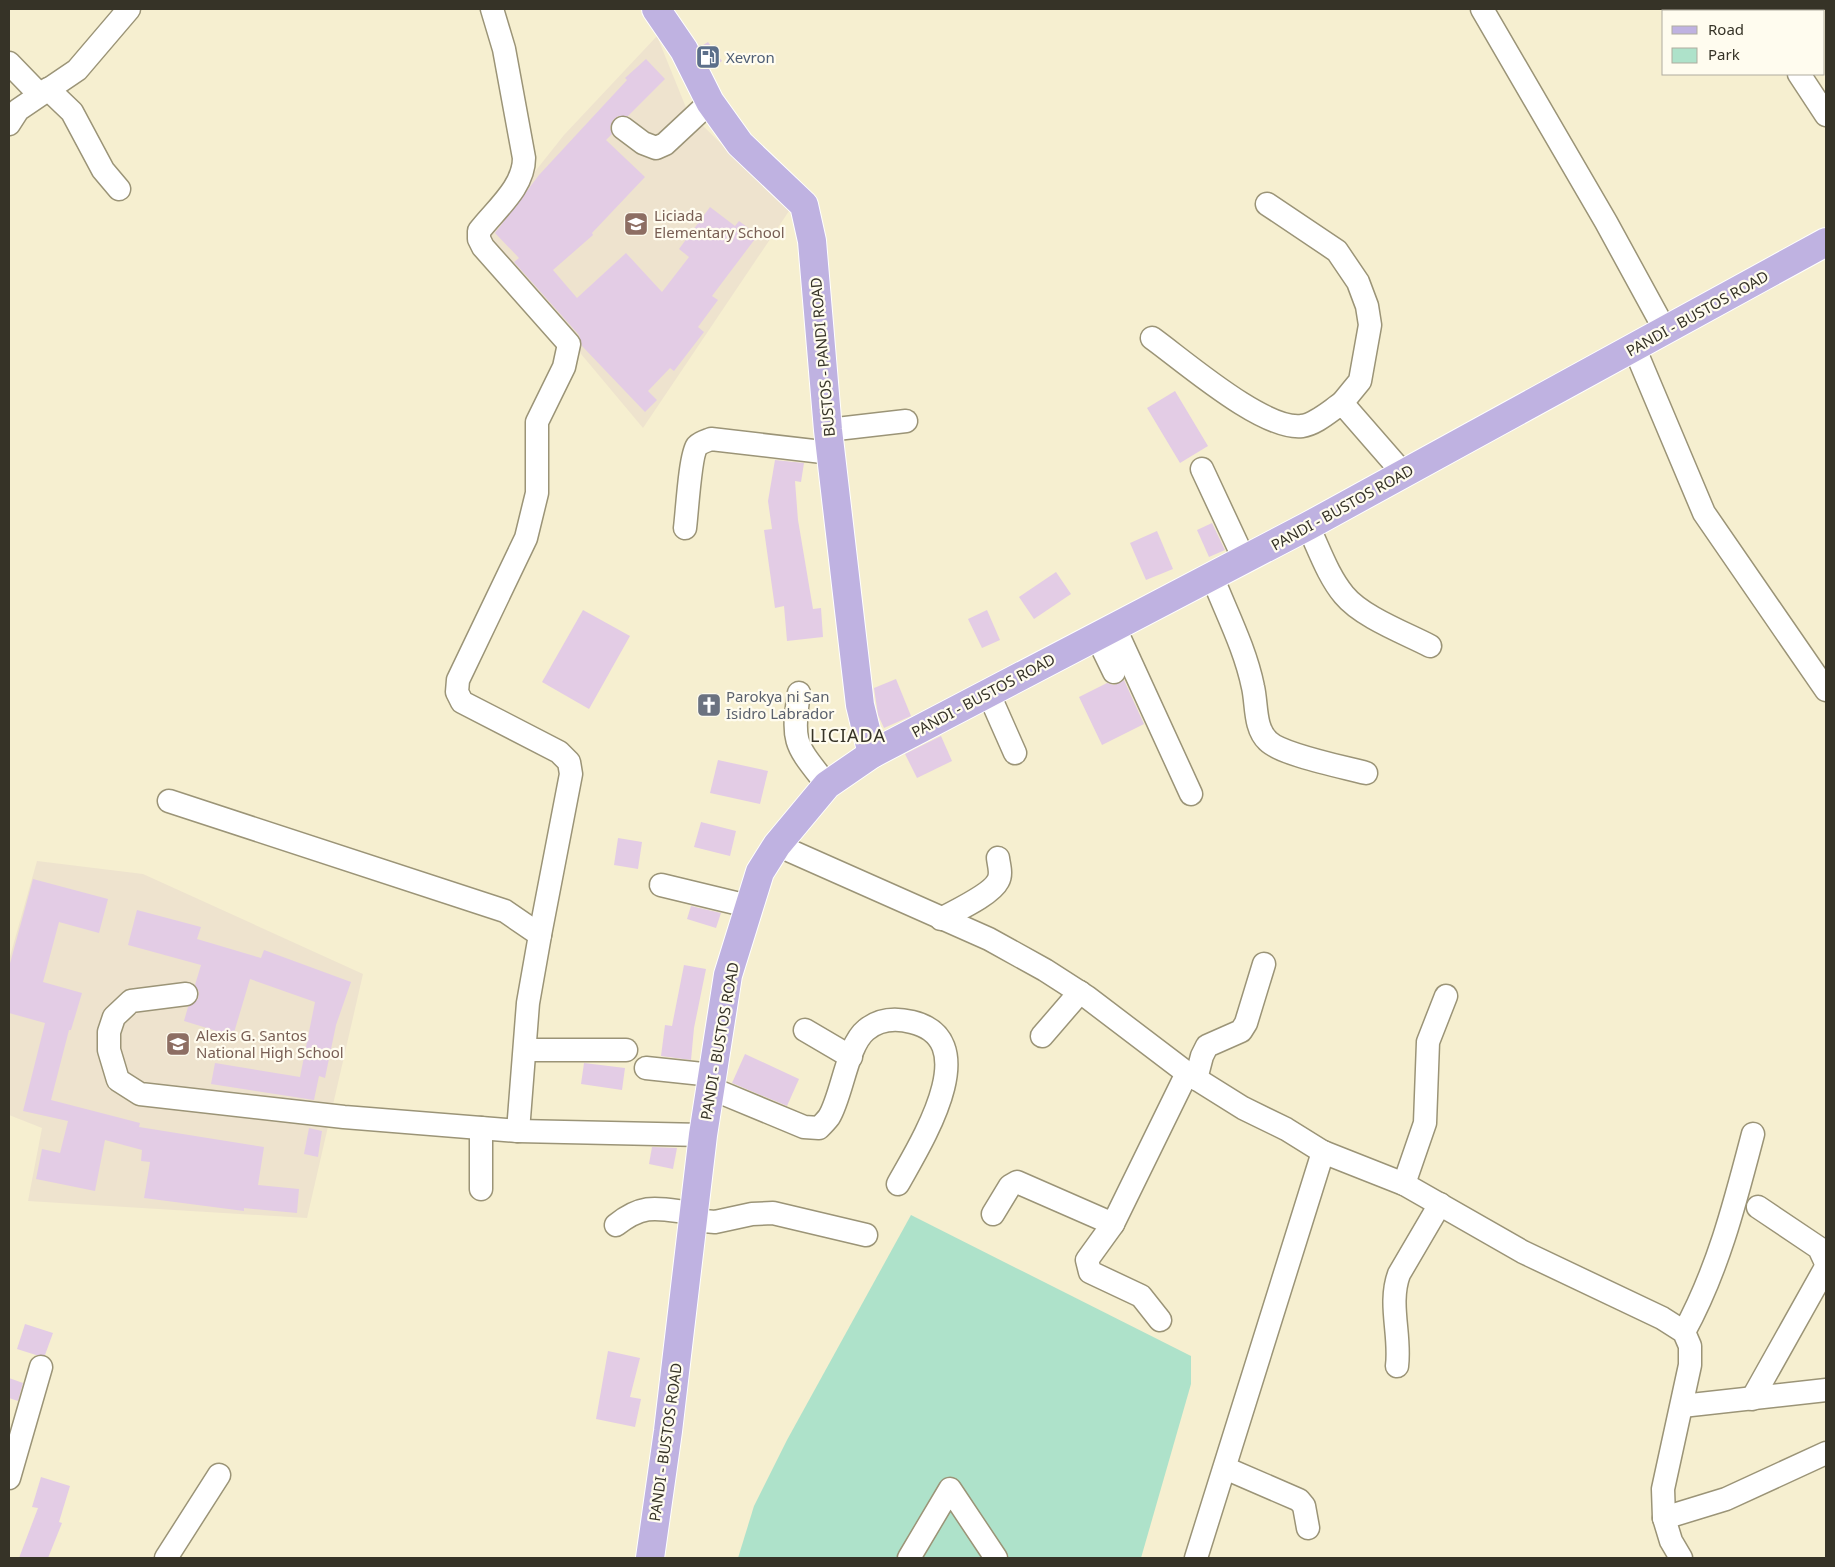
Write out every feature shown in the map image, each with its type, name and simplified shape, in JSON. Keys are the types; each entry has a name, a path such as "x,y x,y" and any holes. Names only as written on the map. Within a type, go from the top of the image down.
{"main road":[{"name":"BUSTOS - PANDI ROAD","path":"656,9 684,50 710,102 740,144 804,205 812,240 829,441 860,705 872,754"},
{"name":"PANDI - BUSTOS ROAD","path":"650,1558 668,1431 703,1135 728,975 760,872 777,845 827,785 872,754 1308,526 1826,242"}],"street":[{"path":"9,124 18,110 78,70 129,9"},
{"path":"492,9 504,49 524,158 524,171 519,182 478,231 479,239 483,247 569,344 564,367 537,422 537,492 532,520 526,538 458,680 457,692 462,702 559,752 569,762 571,774 528,1003 526,1050 518,1131"},
{"path":"1482,9 1606,222 1665,330"},
{"path":"9,63 43,92 72,112 103,170 119,189"},
{"path":"1800,75 1826,115"},
{"path":"623,128 643,143 656,148 665,144 710,102"},
{"path":"1152,338 1249,408 1274,422 1302,426 1319,419 1342,403 1360,382 1370,325 1367,306 1358,282 1337,251 1267,204"},
{"path":"1634,347 1704,513 1826,690"},
{"path":"1342,403 1403,473"},
{"path":"685,528 693,461 696,448 702,442 711,439 829,441 906,421"},
{"path":"1202,469 1244,559"},
{"path":"1308,526 1337,585 1345,597 1359,609 1430,646"},
{"path":"1212,576 1249,668 1256,699 1259,729 1268,742 1286,750 1366,773"},
{"path":"1105,631 1114,672"},
{"path":"1105,631 1190,794"},
{"path":"988,692 1015,753"},
{"path":"799,693 794,722 795,739 803,754 827,785"},
{"path":"169,801 505,912 540,935"},
{"path":"777,845 989,939 1080,992 1192,1076 1242,1108 1286,1129 1324,1152 1404,1184 1524,1252 1662,1318 1684,1332 1690,1346 1690,1365 1663,1489 1664,1518 1671,1541 1681,1558"},
{"path":"941,919 991,890 998,882 1001,872 998,858"},
{"path":"661,885 748,906"},
{"path":"1160,1320 1141,1296 1090,1272 1087,1260 1113,1224 1208,1046 1241,1031 1246,1023 1264,964"},
{"path":"1042,1036 1080,992"},
{"path":"186,994 131,1001 114,1017 109,1032 109,1050 118,1080 140,1094 344,1117 518,1131 703,1135"},
{"path":"1404,1184 1425,1123 1428,1042 1446,996"},
{"path":"646,1068 711,1082 804,1127 819,1128 829,1116 851,1057 864,1031 879,1021 908,1021 921,1024 938,1036 944,1052 946,1074 942,1098 898,1184"},
{"path":"805,1030 851,1057"},
{"path":"526,1050 626,1050"},
{"path":"481,1128 481,1189"},
{"path":"1684,1332 1702,1299 1722,1249 1753,1134"},
{"path":"1196,1558 1324,1152"},
{"path":"993,1214 1006,1191 1017,1182 1113,1224"},
{"path":"1397,1366 1399,1350 1394,1287 1399,1274 1440,1204"},
{"path":"616,1225 639,1210 648,1208 715,1222 752,1214 774,1213 866,1235"},
{"path":"1758,1208 1819,1248 1826,1263"},
{"path":"1752,1399 1826,1268"},
{"path":"9,1478 41,1367"},
{"path":"1682,1406 1826,1390"},
{"path":"1664,1518 1726,1499 1826,1453"},
{"path":"1225,1468 1299,1500 1304,1506 1308,1528"},
{"path":"166,1558 219,1475"},
{"path":"908,1558 950,1490 996,1558"}],"shaded area":[{"name":"Liciada Elementary School","path":"657,36 687,110 789,211 643,428 483,237 564,135"},
{"name":"Alexis G. Santos National High School","path":"37,861 143,874 363,974 307,1218 28,1201 42,1128 9,1115 9,960"}],"green space":[{"path":"911,1215 1191,1356 1191,1384 1141,1558 738,1558 754,1506 787,1440"}],"building":[{"name":"Xevron","path":"708,42 722,61 711,69 700,47"},
{"path":"646,59 665,79 628,116 618,116 613,120 610,127 612,134 606,140 645,177 592,233 593,235 553,270 577,298 626,253 662,292 689,257 679,249 710,207 735,226 739,221 758,235 712,296 718,300 698,327 704,332 674,371 670,368 648,391 657,400 645,412 582,346 579,335 514,262 519,258 495,233 539,175 627,80 625,78"},
{"path":"1175,391 1208,446 1180,463 1147,408"},
{"path":"775,460 804,463 801,482 795,481 798,520 813,609 821,608 823,637 787,641 784,606 775,608 764,530 772,529 768,501"},
{"path":"1212,523 1225,550 1209,557 1197,530"},
{"path":"1157,531 1173,569 1146,580 1130,543"},
{"path":"1056,572 1071,594 1034,619 1019,597"},
{"path":"583,610 630,636 589,709 542,682"},
{"path":"987,610 1000,640 982,648 968,619"},
{"path":"896,679 911,716 884,728 878,715 874,688"},
{"path":"1124,680 1144,724 1102,745 1079,697 1107,683 1114,685"},
{"path":"941,736 952,761 917,778 905,754"},
{"path":"718,760 768,771 760,804 710,793"},
{"path":"701,822 736,831 730,856 694,847"},
{"path":"618,838 642,842 638,869 614,865"},
{"path":"33,879 108,899 99,933 59,922 43,982 82,993 71,1030 69,1030 51,1100 140,1123 139,1127 264,1147 258,1185 299,1189 297,1213 244,1208 244,1211 144,1198 150,1162 141,1161 142,1150 105,1140 95,1191 36,1179 42,1149 60,1153 68,1121 23,1111 45,1023 9,1013 9,967"},
{"path":"691,906 721,913 716,928 687,919"},
{"path":"137,910 201,927 197,939 261,958 264,950 351,982 336,1025 325,1078 319,1076 314,1100 211,1084 215,1063 300,1077 315,1002 250,979 233,1036 184,1021 188,1007 198,999 199,992 195,985 201,965 128,945"},
{"path":"684,965 706,969 694,1028 691,1060 661,1056 665,1025 672,1026"},
{"path":"745,1054 799,1079 787,1106 732,1083"},
{"path":"584,1063 625,1068 622,1090 581,1084"},
{"path":"309,1128 322,1131 318,1157 304,1154"},
{"path":"652,1147 677,1148 673,1169 649,1164"},
{"path":"25,1324 53,1333 45,1355 36,1355 17,1349"},
{"path":"608,1351 640,1358 630,1397 641,1399 635,1427 596,1419"},
{"path":"9,1378 23,1383 18,1401 9,1398"},
{"path":"41,1477 70,1486 59,1522 62,1523 48,1558 19,1558 38,1508 32,1507"}],"place":[{"name":"Xevron","path":"708,57"},
{"name":"Liciada Elementary School","path":"636,224"},
{"name":"Parokya ni San Isidro Labrador","path":"709,705"},
{"name":"Alexis G. Santos National High School","path":"178,1044"}],"district":[{"name":"LICIADA","path":"848,735"}]}
